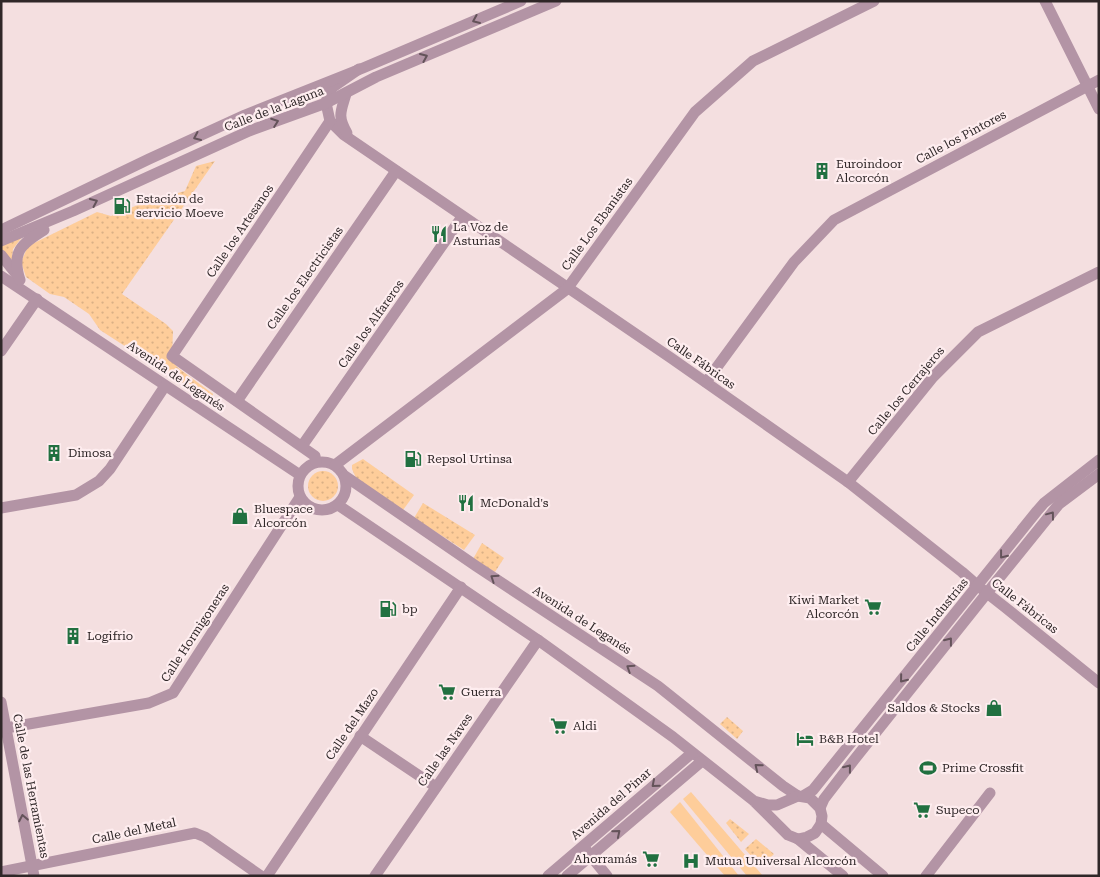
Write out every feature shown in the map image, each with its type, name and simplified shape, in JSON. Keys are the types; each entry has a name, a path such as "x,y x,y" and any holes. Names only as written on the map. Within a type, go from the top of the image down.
{"street":[{"name":"Calle de la Laguna","path":"39,212 245,115 521,1"},
{"name":"Calle de la Laguna","path":"1,241 73,211 249,131 326,103 346,94 376,76 556,1"},
{"name":"Calle Los Ebanistas","path":"335,465 567,289 695,112 753,61 874,1"},
{"path":"1045,1 1099,109"},
{"path":"330,121 326,103 328,93 333,87 359,69"},
{"name":"Calle los Pintores","path":"706,382 794,262 834,220 1099,80"},
{"path":"346,94 340,118 350,138"},
{"name":"Calle Fábricas","path":"330,121 350,138 462,217 706,382 848,482 1099,683"},
{"name":"Calle los Artesanos","path":"172,356 330,121"},
{"name":"Calle los Electricistas","path":"237,401 396,171"},
{"path":"20,280 16,266 20,248 26,240 73,211"},
{"path":"1,224 39,212"},
{"path":"1,230 39,212"},
{"name":"Calle los Alfareros","path":"302,446 462,217"},
{"name":"Avenida de Leganés","path":"1,255 37,299"},
{"name":"Calle los Cerrajeros","path":"848,482 932,377 978,332 1099,272"},
{"name":"Avenida de Leganés","path":"1,276 300,475"},
{"path":"1,352 37,299"},
{"name":"Avenida de Leganés","path":"172,356 316,456 316,462"},
{"path":"1,508 76,495 98,481 110,468 165,386"},
{"name":"Calle Industrias","path":"820,808 824,799 982,590 1044,503 1099,460"},
{"path":"316,462 328,462 335,465 345,476 346,489 338,505 321,510 305,504 300,497 298,482 300,475 308,466 316,462"},
{"name":"Calle Industrias","path":"796,797 813,790 982,590 1059,504 1099,474"},
{"name":"Avenida de Leganés","path":"345,476 482,570 658,686 796,797"},
{"name":"Calle Hormigoneras","path":"6,728 149,703 172,693 300,497"},
{"path":"338,505 538,640 673,737 754,801 788,835 807,838 818,829"},
{"name":"Calle del Mazo","path":"267,876 461,587"},
{"name":"Calle las Naves","path":"376,876 538,640"},
{"name":"Calle de las Herramientas","path":"1,702 33,871"},
{"path":"360,736 436,787"},
{"name":"Avenida del Pinar","path":"548,876 692,753"},
{"name":"Avenida del Pinar","path":"567,876 702,761"},
{"path":"926,876 990,793"},
{"path":"781,827 779,817 781,808 796,797"},
{"path":"754,801 768,806 777,805 796,797 810,798 820,808 822,816 816,846 821,857"},
{"path":"818,829 882,876"},
{"name":"Calle del Metal","path":"1,872 33,871 200,833 261,876"},
{"path":"798,838 843,876"},
{"path":"582,846 607,876"}],"shaded area":[{"path":"215,161 122,294 166,324 173,331 172,356 177,367 213,394 213,403 100,330 89,314 64,297 50,294 26,277 21,262 28,246 97,212 111,216 145,202 185,191 196,166"},
{"path":"23,236 13,249 12,260 1,251 1,244"},
{"path":"363,459 414,495 403,510 356,478 352,465"},
{"path":"323,471 329,472 337,480 337,492 329,500 323,501 317,500 309,492 308,486 309,480 317,472"},
{"path":"423,503 475,535 464,550 414,518"},
{"path":"482,543 504,558 495,572 473,559"},
{"path":"727,717 743,731 737,739 720,724"},
{"path":"691,792 763,876 747,876 683,799"},
{"path":"680,802 739,876 725,876 670,812"},
{"path":"730,819 749,834 741,842 726,823"},
{"path":"756,839 774,854 761,867 745,849"}],"place":[{"name":"Euroindoor Alcorcón","path":"822,171"},
{"name":"Estación de servicio Moeve","path":"122,206"},
{"name":"La Voz de Asturias","path":"439,234"},
{"name":"Dimosa","path":"54,453"},
{"name":"Repsol Urtinsa","path":"413,459"},
{"name":"McDonald's","path":"466,503"},
{"name":"Bluespace Alcorcón","path":"240,516"},
{"name":"Kiwi Market Alcorcón","path":"873,607"},
{"name":"bp","path":"388,609"},
{"name":"Logifrio","path":"73,636"},
{"name":"Guerra","path":"447,692"},
{"name":"Saldos & Stocks","path":"994,708"},
{"name":"Aldi","path":"559,726"},
{"name":"B&B Hotel","path":"805,739"},
{"name":"Prime Crossfit","path":"928,768"},
{"name":"Supeco","path":"922,810"},
{"name":"Ahorramás","path":"651,859"},
{"name":"Mutua Universal Alcorcón","path":"691,861"}]}
